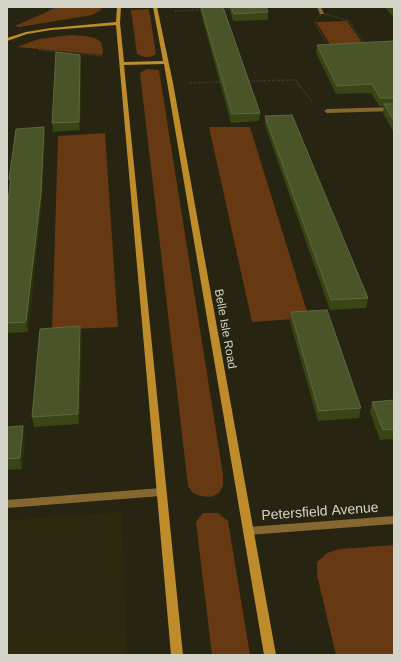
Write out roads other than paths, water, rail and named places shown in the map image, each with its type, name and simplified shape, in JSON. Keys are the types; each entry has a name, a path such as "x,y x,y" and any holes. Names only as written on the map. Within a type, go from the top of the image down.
{"street":[{"path":"119,7 118,23 123,61 177,655"},
{"path":"319,7 322,13"},
{"name":"Belle Isle Road","path":"156,9 270,655"},
{"path":"7,40 26,33 51,29 118,23"},
{"path":"123,61 166,62"},
{"path":"327,111 394,109"},
{"path":"7,504 161,492"},
{"name":"Petersfield Avenue","path":"248,531 394,520"}]}
